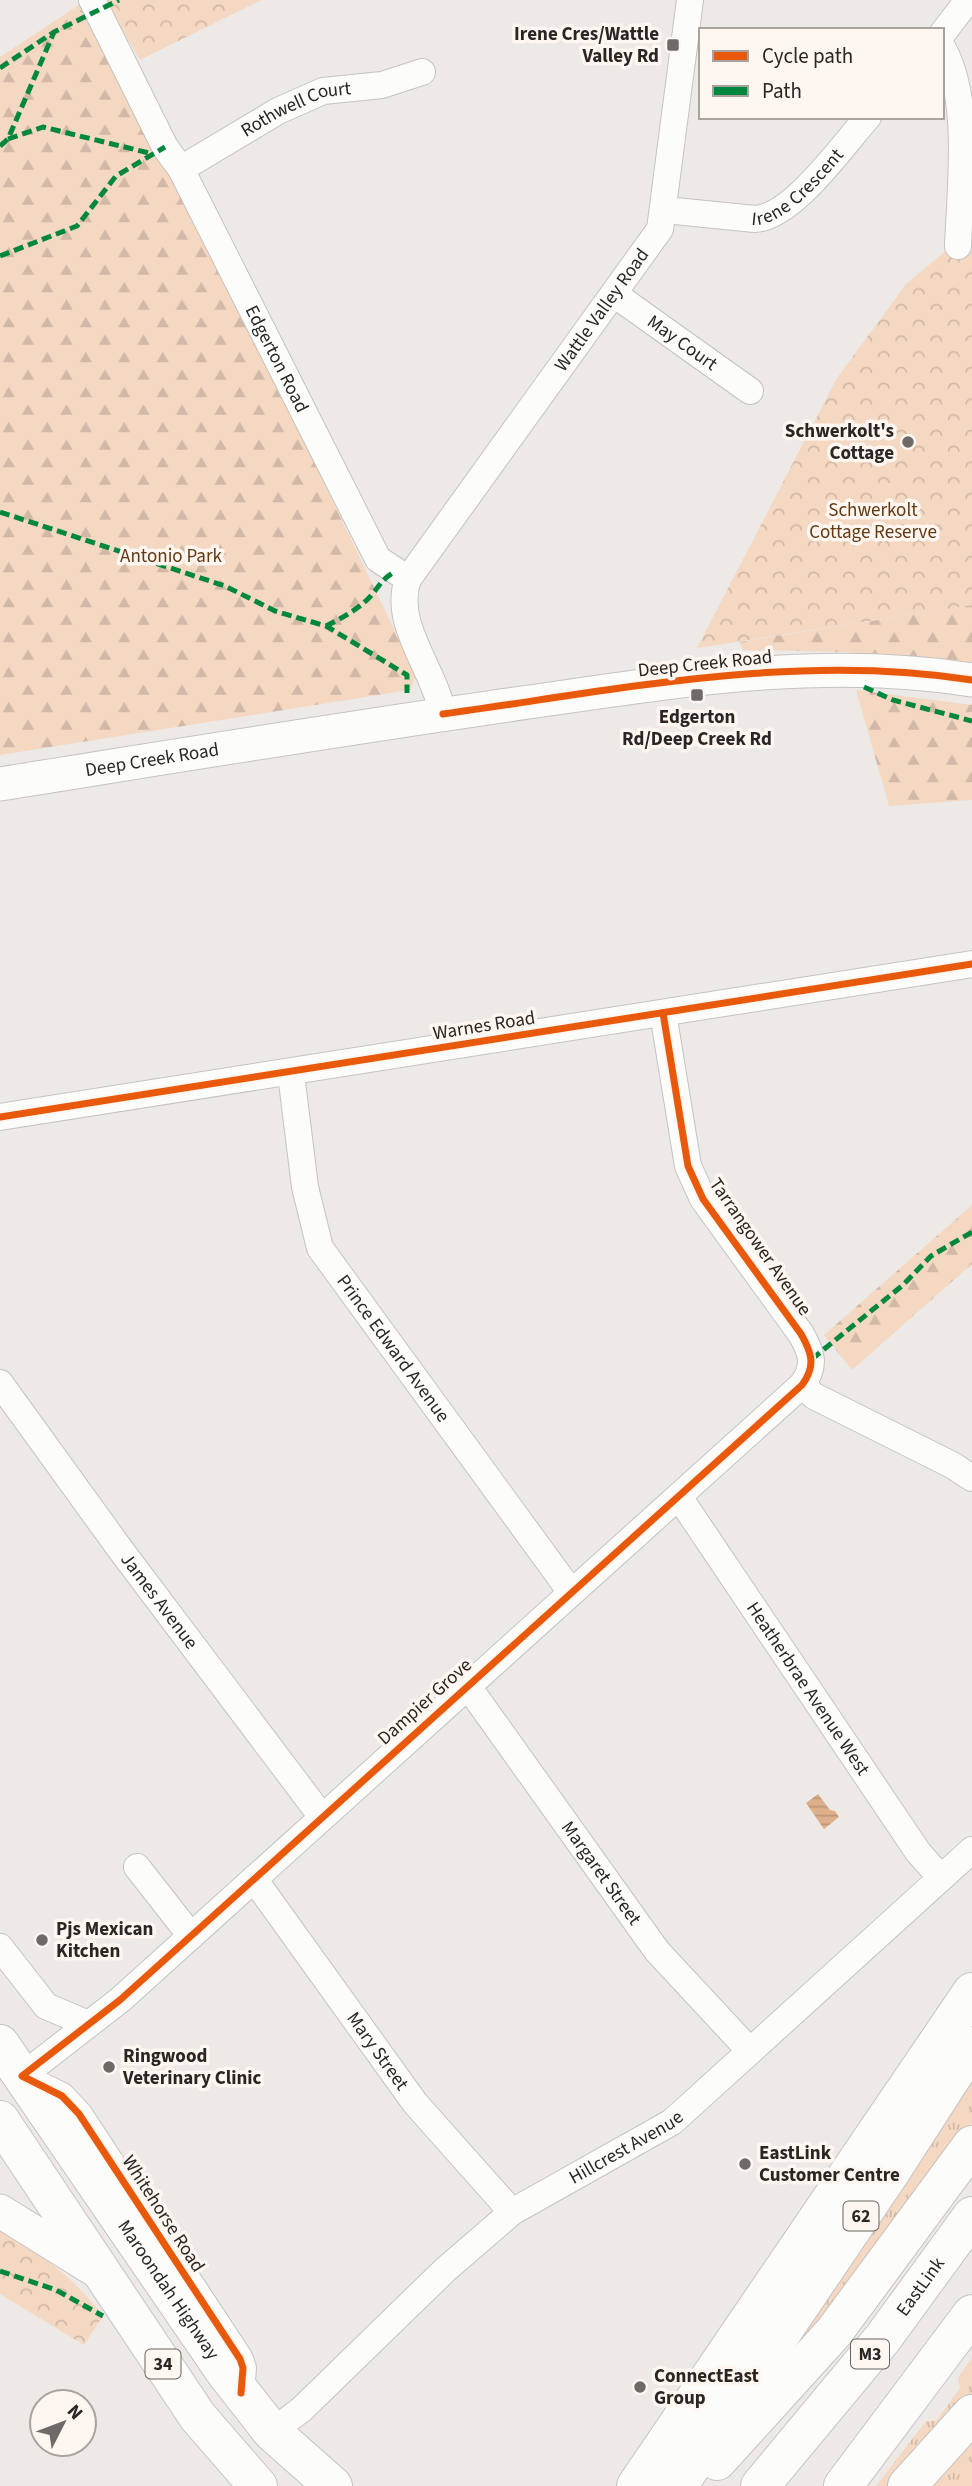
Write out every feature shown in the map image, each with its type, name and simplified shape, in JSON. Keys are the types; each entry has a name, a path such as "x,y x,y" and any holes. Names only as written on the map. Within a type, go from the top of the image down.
{"highway":[{"path":"636,2486 972,1992"},
{"name":"34","path":"0,2044 11,2089"},
{"name":"62","path":"678,2486 892,2170 972,2046"},
{"name":"Maroondah Highway","path":"11,2089 162,2283 272,2432 333,2486"},
{"name":"34","path":"0,2120 198,2417 258,2486"},
{"path":"690,2486 727,2451 834,2332 972,2145"},
{"name":"EastLink","path":"760,2486 883,2338 972,2216"},
{"path":"843,2486 972,2315"},
{"path":"908,2486 972,2414"}],"main road":[{"name":"Deep Creek Road","path":"0,784 443,714 727,674 867,670 972,680"},
{"path":"0,2211 105,2276"}],"street":[{"name":"Edgerton Road","path":"92,0 165,147 181,169 377,559 408,579"},
{"name":"Wattle Valley Road","path":"408,579 660,229 665,210 690,0"},
{"path":"944,31 968,0"},
{"path":"944,51 957,77 963,112 958,246"},
{"name":"Rothwell Court","path":"181,169 278,111 323,91 382,85 422,72"},
{"name":"Irene Crescent","path":"665,210 755,219 769,216 793,201 866,119"},
{"name":"May Court","path":"614,294 750,391"},
{"path":"408,579 402,604 407,625 438,690 443,714"},
{"name":"Warnes Road","path":"0,1117 291,1074 972,964"},
{"name":"Tarrangower Avenue","path":"663,1013 688,1166 703,1199 801,1334 812,1359 811,1373 802,1385"},
{"name":"Prince Edward Avenue","path":"291,1074 305,1187 320,1248 571,1592"},
{"name":"James Avenue","path":"0,1382 120,1549 322,1817"},
{"path":"802,1385 814,1396 952,1465 972,1478"},
{"name":"Dampier Grove","path":"11,2089 120,2000 802,1385"},
{"name":"Heatherbrae Avenue West","path":"679,1497 918,1852 941,1878"},
{"name":"Margaret Street","path":"467,1685 657,1951 750,2051"},
{"name":"Hillcrest Avenue","path":"272,2432 296,2415 445,2270 512,2213 672,2122 972,1850"},
{"path":"137,1867 191,1936"},
{"name":"Mary Street","path":"254,1879 415,2103 512,2213"},
{"path":"0,1947 46,2006 88,2024"}],"green space":[{"path":"104,0 261,0 140,60"},
{"name":"Antonio Park","path":"82,3 184,191 416,675 410,690 0,755 0,57"},
{"name":"Schwerkolt Cottage Reserve","path":"972,229 972,605 697,648 837,378 906,284"},
{"path":"972,605 972,663 846,652 743,650 739,642"},
{"path":"856,690 972,705 972,800 889,806"},
{"path":"972,1205 972,1264 852,1370 824,1335"},
{"path":"972,2061 972,2123 846,2287 768,2382"},
{"path":"0,2227 56,2267 81,2290 103,2316 84,2345 0,2294"},
{"path":"972,2358 972,2399 894,2486 876,2486 926,2421 936,2421 960,2388 958,2378"},
{"path":"972,2435 972,2486 925,2486"}],"shaded area":[{"path":"818,1794 839,1817 824,1829 806,1803"}],"marked path":[{"path":"0,68 54,32 119,0"},
{"path":"0,146 8,139 54,32"},
{"path":"8,139 43,127 153,154"},
{"path":"0,256 77,226 116,176 165,147"},
{"path":"0,512 225,586 275,611 326,626 407,675 407,693"},
{"path":"326,626 358,607 394,572"},
{"path":"864,687 893,700 972,721"},
{"path":"812,1359 903,1285 931,1256 972,1232"},
{"path":"0,2271 56,2290 103,2316"}],"cycle path":[{"path":"443,714 641,685 773,672 906,672 972,680"},
{"path":"0,1117 972,964"},
{"name":"Whitehorse Road","path":"241,2393 243,2368 240,2359 79,2114 62,2096 22,2076 120,2000 802,1385 811,1366 808,1347 703,1199 688,1166 663,1013"}],"place":[{"name":"Irene Cres/Wattle Valley Rd","path":"673,45"},
{"name":"Schwerkolt's Cottage","path":"908,442"},
{"name":"Edgerton Rd/Deep Creek Rd","path":"697,695"},
{"name":"Pjs Mexican Kitchen","path":"42,1940"},
{"name":"Ringwood Veterinary Clinic","path":"109,2067"},
{"name":"EastLink Customer Centre","path":"745,2164"},
{"name":"ConnectEast Group","path":"640,2387"}]}
